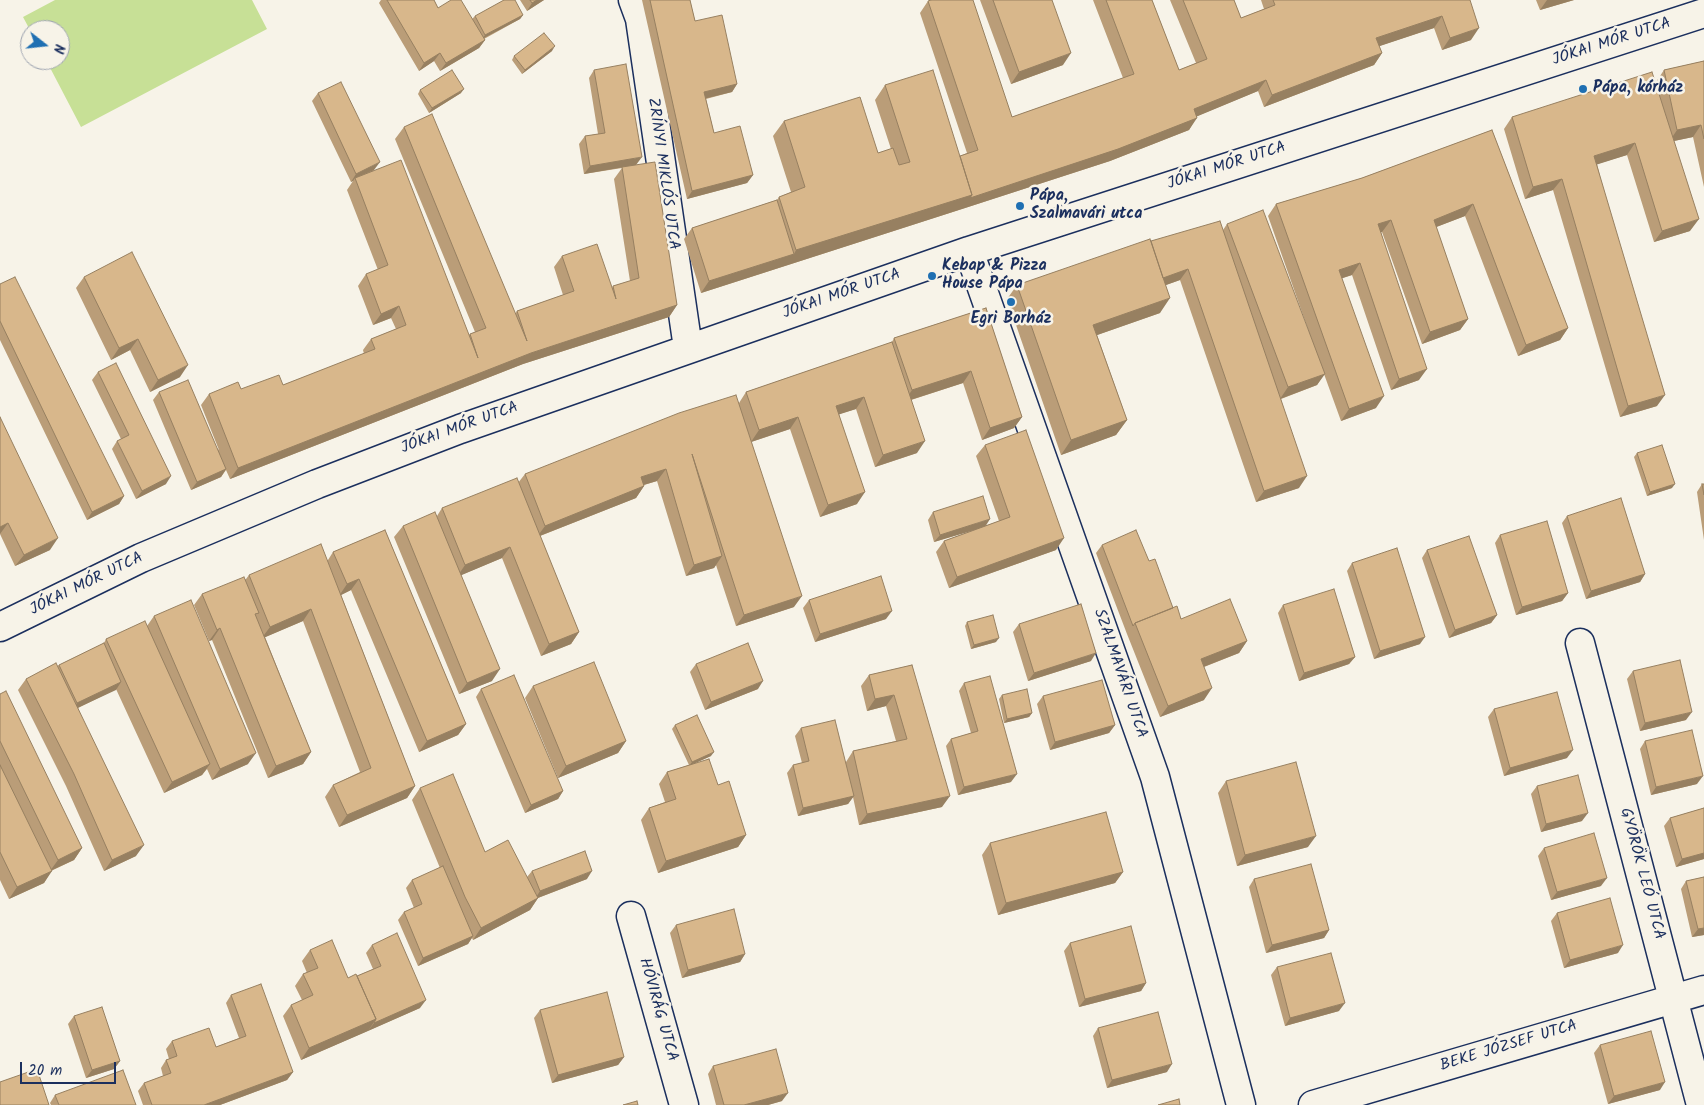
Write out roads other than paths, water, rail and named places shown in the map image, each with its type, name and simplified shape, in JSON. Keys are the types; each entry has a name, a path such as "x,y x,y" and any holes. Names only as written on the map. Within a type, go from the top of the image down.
{"street":[{"name":"ZRÍNYI MIKLÓS UTCA","path":"632,0 640,19 688,348"},
{"name":"JÓKAI MÓR UTCA","path":"0,627 141,558 316,484 460,429 969,251 1704,13"},
{"name":"SZALMAVÁRI UTCA","path":"969,251 1155,777 1241,1105"},
{"name":"GYÖRÖK LEÓ UTCA","path":"1580,643 1701,1105"},
{"name":"HÓVIRÁG UTCA","path":"631,916 684,1105"},
{"name":"BEKE JÓZSEF UTCA","path":"1314,1105 1704,990"}],"place":[{"name":"Pápa, kórház","path":"1583,89"},
{"name":"Pápa, Szalmavári utca","path":"1020,206"},
{"name":"Kebap & Pizza House Pápa","path":"932,276"},
{"name":"Egri Borház","path":"1011,302"}]}
